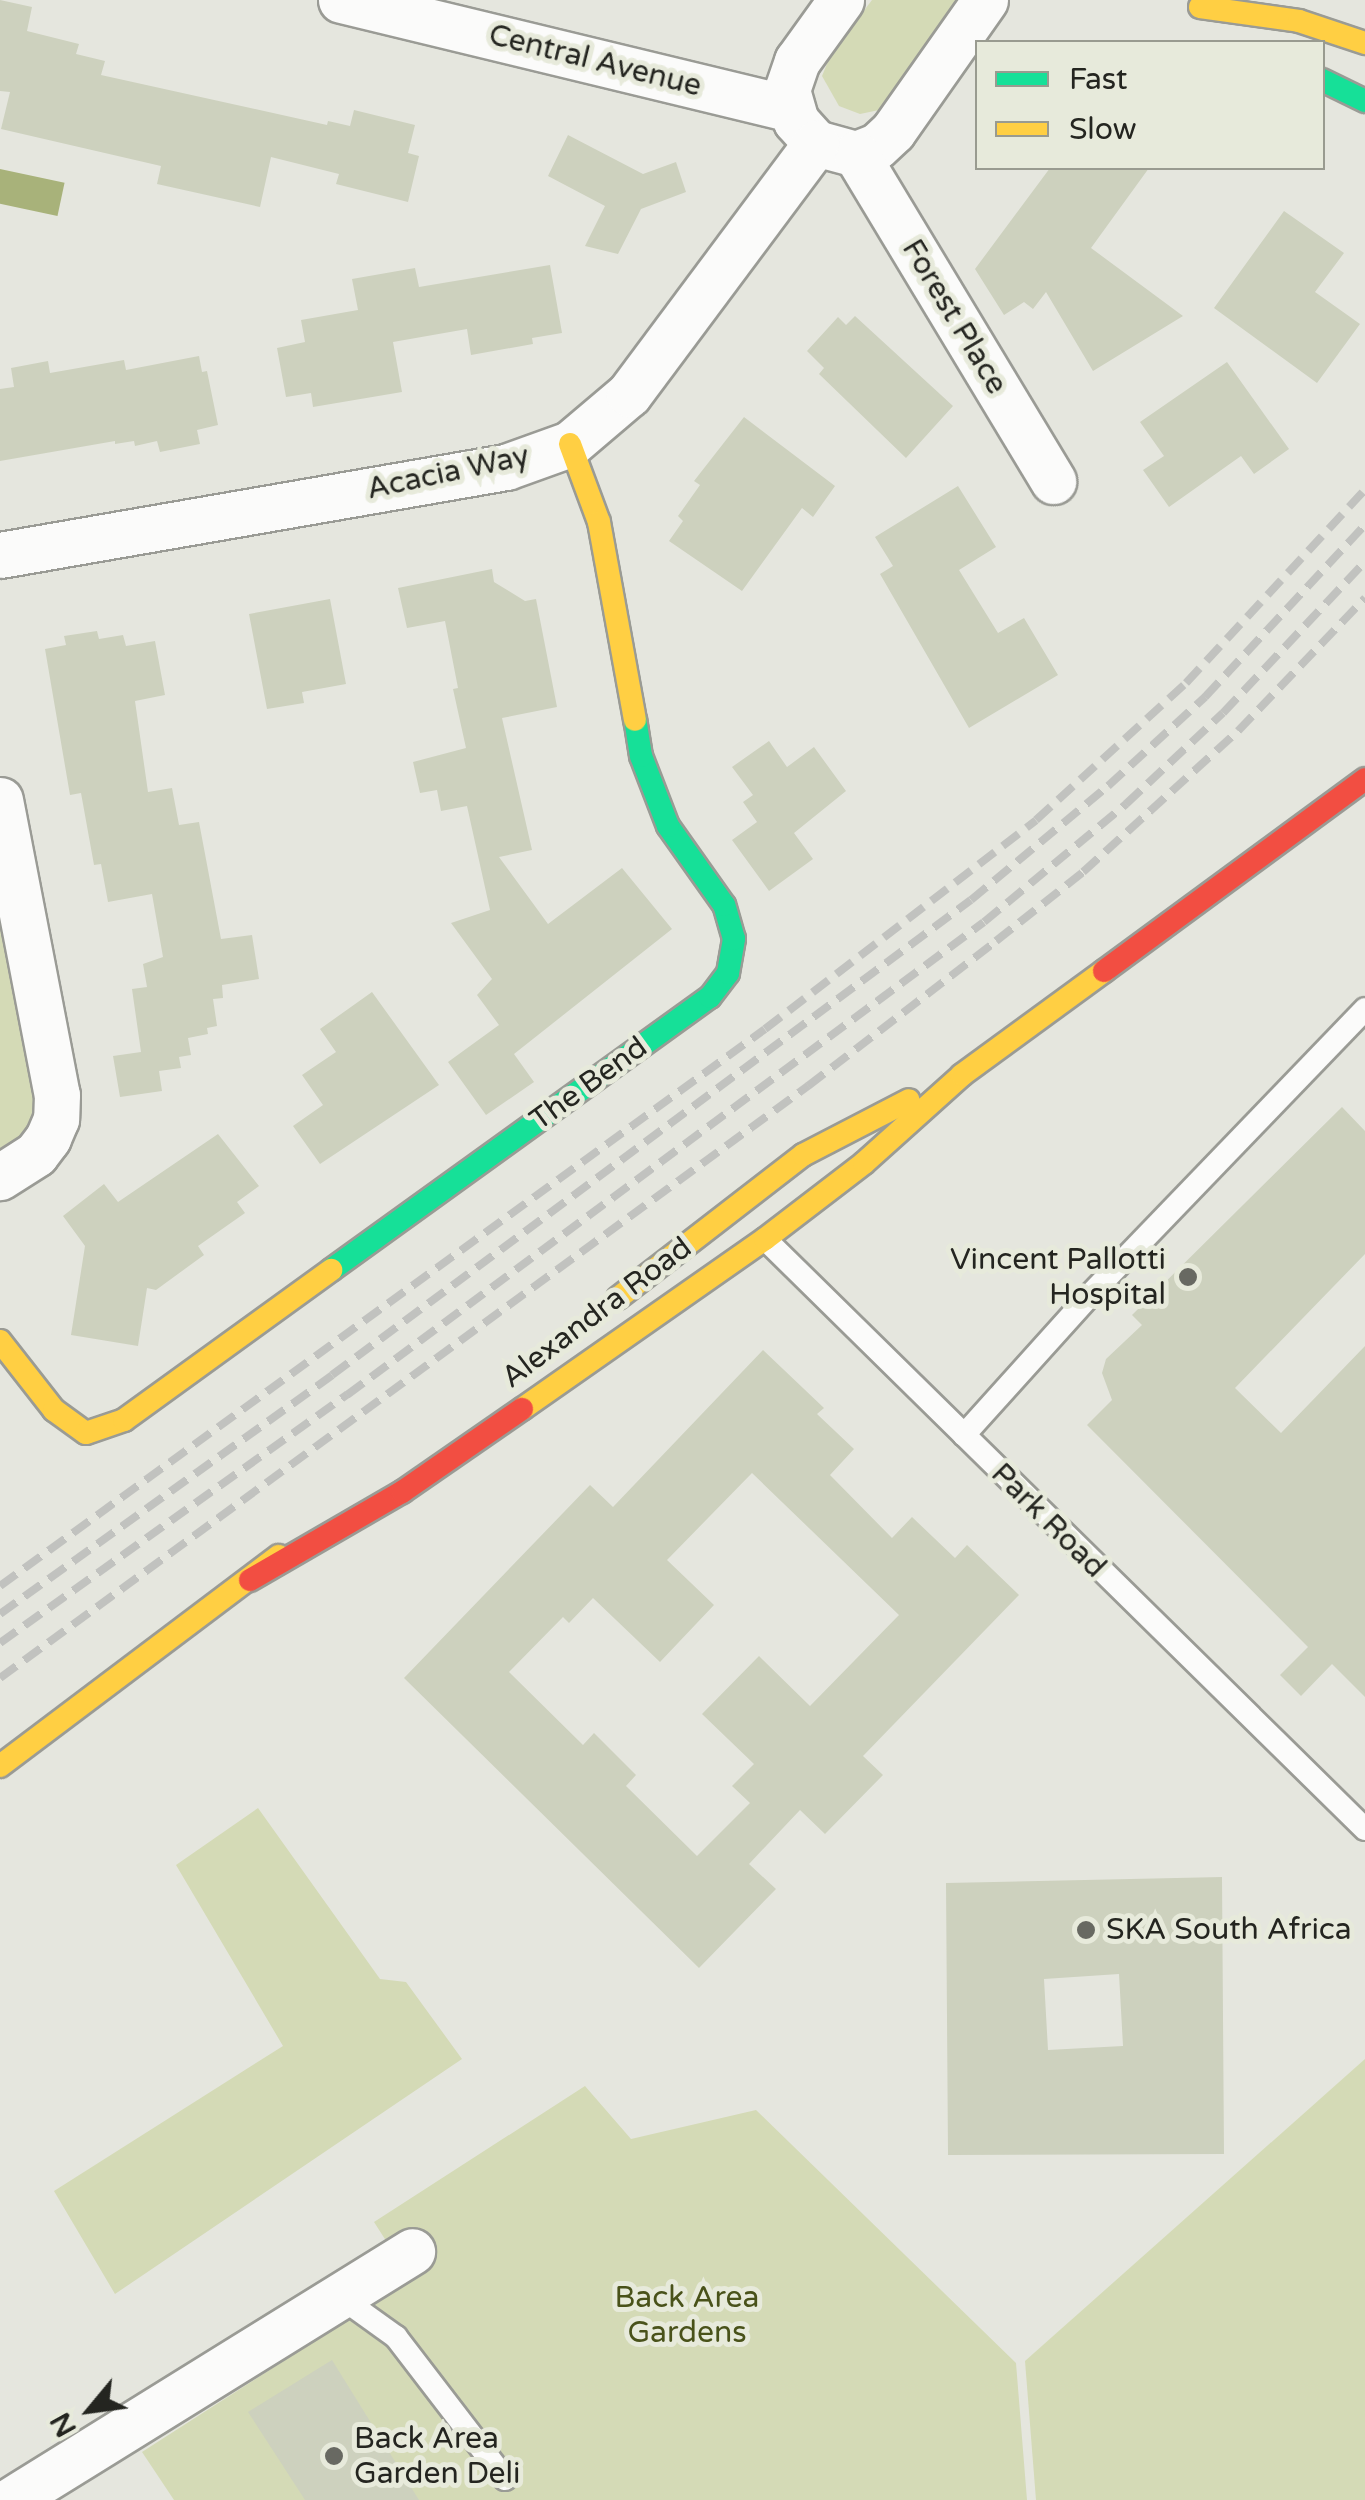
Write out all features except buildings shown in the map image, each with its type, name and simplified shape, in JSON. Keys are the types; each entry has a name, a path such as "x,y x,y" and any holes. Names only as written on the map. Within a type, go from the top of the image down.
{"street":[{"name":"Central Avenue","path":"341,0 821,135"},
{"path":"841,0 790,75 821,135 877,146 893,131 984,0"},
{"path":"1194,3 1239,34"},
{"path":"1194,3 1299,22 1365,44"},
{"path":"1325,81 1365,100"},
{"name":"Acacia Way","path":"0,555 506,466 570,444 641,380 821,135"},
{"name":"Forest Place","path":"821,135 1052,481"},
{"name":"The Bend","path":"0,1341 54,1410 86,1433 124,1420 710,997 728,973 734,939 724,905 668,826 641,756 599,522 570,444"},
{"name":"Alexandra Road","path":"250,1580 402,1492 764,1239 864,1163 962,1075 1365,779"},
{"path":"0,1177 36,1154 48,1138 56,1120 58,1095 2,826"},
{"name":"Alexandra Road","path":"604,1308 828,1139 962,1075"},
{"name":"Alexandra Road","path":"0,1766 250,1580 363,1486"},
{"path":"10,2500 412,2250"}],"lane":[{"path":"964,1435 1089,1296 1365,1010"},
{"name":"Park Road","path":"734,1210 1365,1830"},
{"path":"339,2296 396,2337 504,2478"}],"green space":[{"path":"872,0 963,0 888,101 879,110 860,114 839,106 822,76 831,54"},
{"path":"0,912 47,1113 0,1164"},
{"path":"258,1808 380,1979 406,1982 462,2059 115,2294 54,2191 283,2046 176,1865"},
{"path":"1365,2059 1365,2500 1036,2500 1025,2361"},
{"name":"Back Area Gardens","path":"585,2086 631,2139 756,2110 1016,2363 1027,2500 174,2500 142,2452 410,2278 374,2222"}],"shaded area":[{"path":"0,169 65,183 57,216 0,204"}],"railway":[{"path":"0,1586 765,1029 1036,820 1186,683 1365,490"},
{"path":"0,1614 332,1375 971,900 1108,786 1205,697 1365,525"},
{"path":"0,1643 347,1395 984,922 1126,804 1223,713 1365,562"},
{"path":"0,1678 808,1086 996,941 1083,872 1238,731 1365,598"}],"traffic: fast":[{"path":"1325,81 1365,101"},
{"path":"331,1270 710,997 728,973 734,939 724,905 668,826 641,756 635,720"}],"traffic: slow":[{"path":"1200,7 1299,21 1365,43"},
{"path":"570,444 599,522 635,720"},
{"path":"522,1409 765,1239 864,1163 962,1075 1104,971"},
{"path":"618,1298 803,1155 909,1100"},
{"path":"0,1341 54,1410 86,1433 124,1420 331,1270"},
{"path":"0,1766 279,1556"}],"traffic: jam":[{"path":"1104,971 1365,779"},
{"path":"250,1580 402,1492 522,1409"}],"place":[{"name":"Vincent Pallotti Hospital","path":"1188,1277"},
{"name":"SKA South Africa","path":"1086,1930"},
{"name":"Back Area Garden Deli","path":"334,2456"}]}
